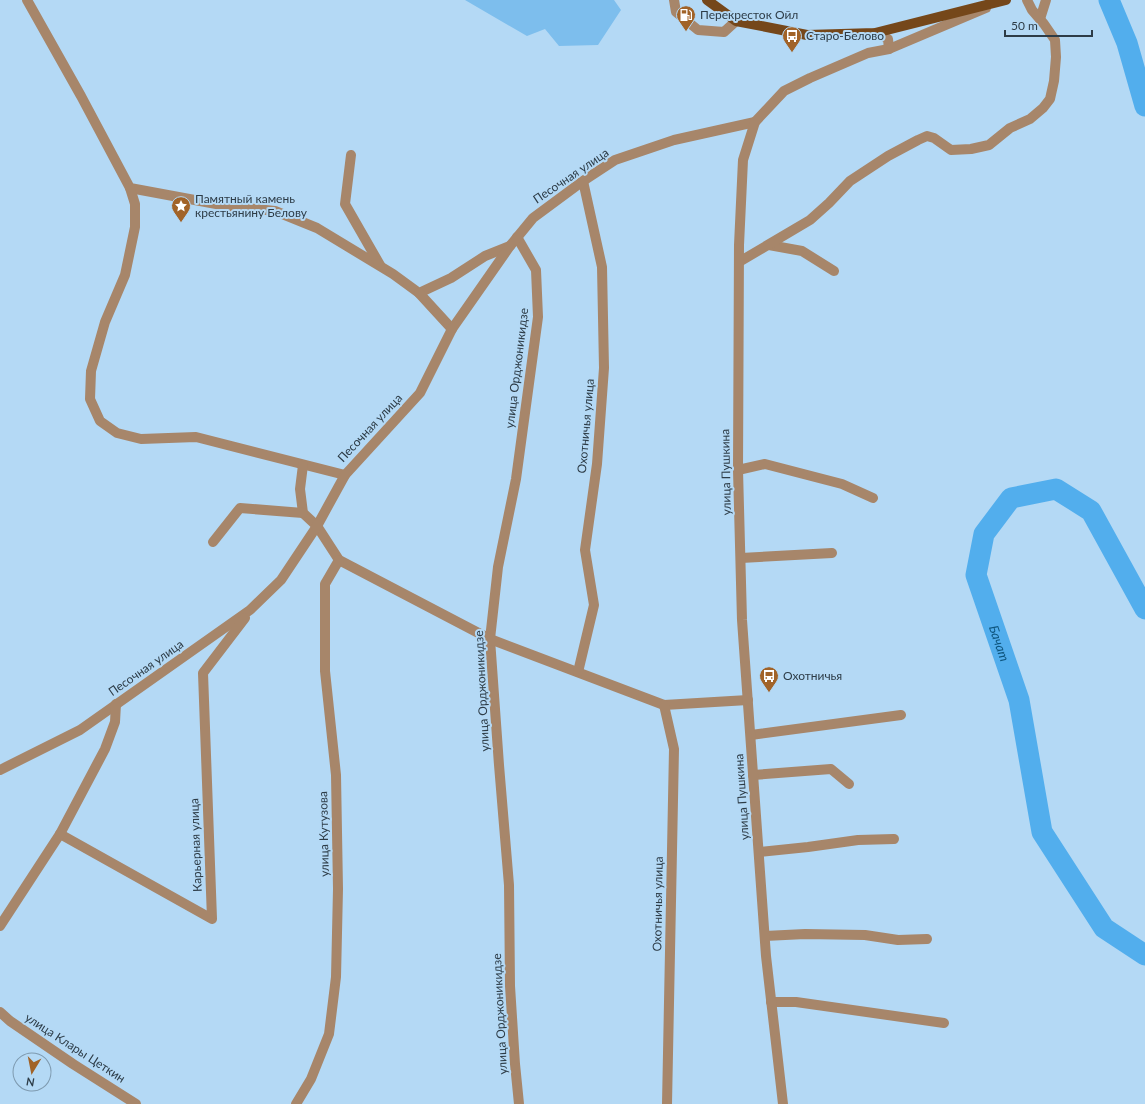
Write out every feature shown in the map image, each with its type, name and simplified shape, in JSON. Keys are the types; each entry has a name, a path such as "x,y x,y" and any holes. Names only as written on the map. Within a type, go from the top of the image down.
{"main road":[{"path":"707,0 736,21 807,35 875,33 1005,0"}],"street":[{"path":"27,0 81,96 130,188 135,204 135,227 125,275 105,322 91,371 90,400 100,421 117,433 141,438 196,437 344,475"},
{"path":"674,0 676,12 698,30 724,32 736,21"},
{"name":"улица Пушкина","path":"783,1104 765,936 742,620 738,470 739,262 743,160 755,122 784,91 868,53 889,49 1005,0"},
{"path":"739,262 810,220 830,203 850,182 888,156 918,140 928,136 934,138 951,150 971,149 988,145 1010,128 1030,119 1043,108 1050,98 1056,57 1054,40 1044,24 1032,10 1027,0"},
{"path":"1040,19 1046,0"},
{"path":"875,33 888,39 889,49"},
{"name":"Песочная улица","path":"0,770 80,730 250,610 281,580 317,526 344,475 420,393 452,329 510,246 533,218 583,181 615,160 674,140 755,122"},
{"path":"350,155 345,204 381,267"},
{"name":"Охотничья улица","path":"578,672 594,605 585,550 597,464 604,368 602,267 583,181"},
{"path":"130,188 227,206 275,211 316,228 381,267 419,293 452,329"},
{"name":"улица Орджоникидзе","path":"517,238 536,270 538,317 516,479 498,568 490,639 509,885 510,986 518,1104"},
{"path":"769,245 802,251 834,271"},
{"path":"419,293 451,278 485,256 510,246"},
{"path":"738,470 765,464 842,484 872,498"},
{"path":"303,465 300,489 303,513"},
{"path":"213,542 240,508 303,513 317,526 339,560 490,639 664,705 748,700"},
{"path":"741,558 832,553"},
{"name":"улица Кутузова","path":"296,1104 311,1079 329,1034 336,977 338,889 336,776 325,672 325,584 339,560"},
{"name":"Карьерная улица","path":"60,834 212,919 204,673 250,610"},
{"path":"0,926 60,834 105,748 114,722 116,704"},
{"name":"Охотничья улица","path":"664,705 674,749 667,1104"},
{"path":"751,735 901,716"},
{"path":"753,775 831,769 849,784"},
{"path":"759,852 858,840 894,839"},
{"path":"765,936 805,934 865,935 898,940 927,938"},
{"path":"771,1002 796,1002 944,1023"},
{"name":"улица Клары Цеткин","path":"0,1012 10,1021 73,1064 136,1104"}],"shaded area":[{"path":"465,0 614,0 621,10 598,45 559,46 545,29 527,36"}],"waterway":[{"name":"Бачат","path":"1109,0 1127,43 1145,106"},
{"name":"Бачат","path":"1145,609 1091,511 1056,489 1011,498 984,534 976,575 1019,700 1042,832 1104,928 1145,955"}],"place":[{"name":"Перекресток Ойл","path":"686,32"},
{"name":"Старо-Белово","path":"792,53"},
{"name":"Памятный камень крестьянину Белову","path":"181,223"},
{"name":"Охотничья","path":"769,693"}]}
